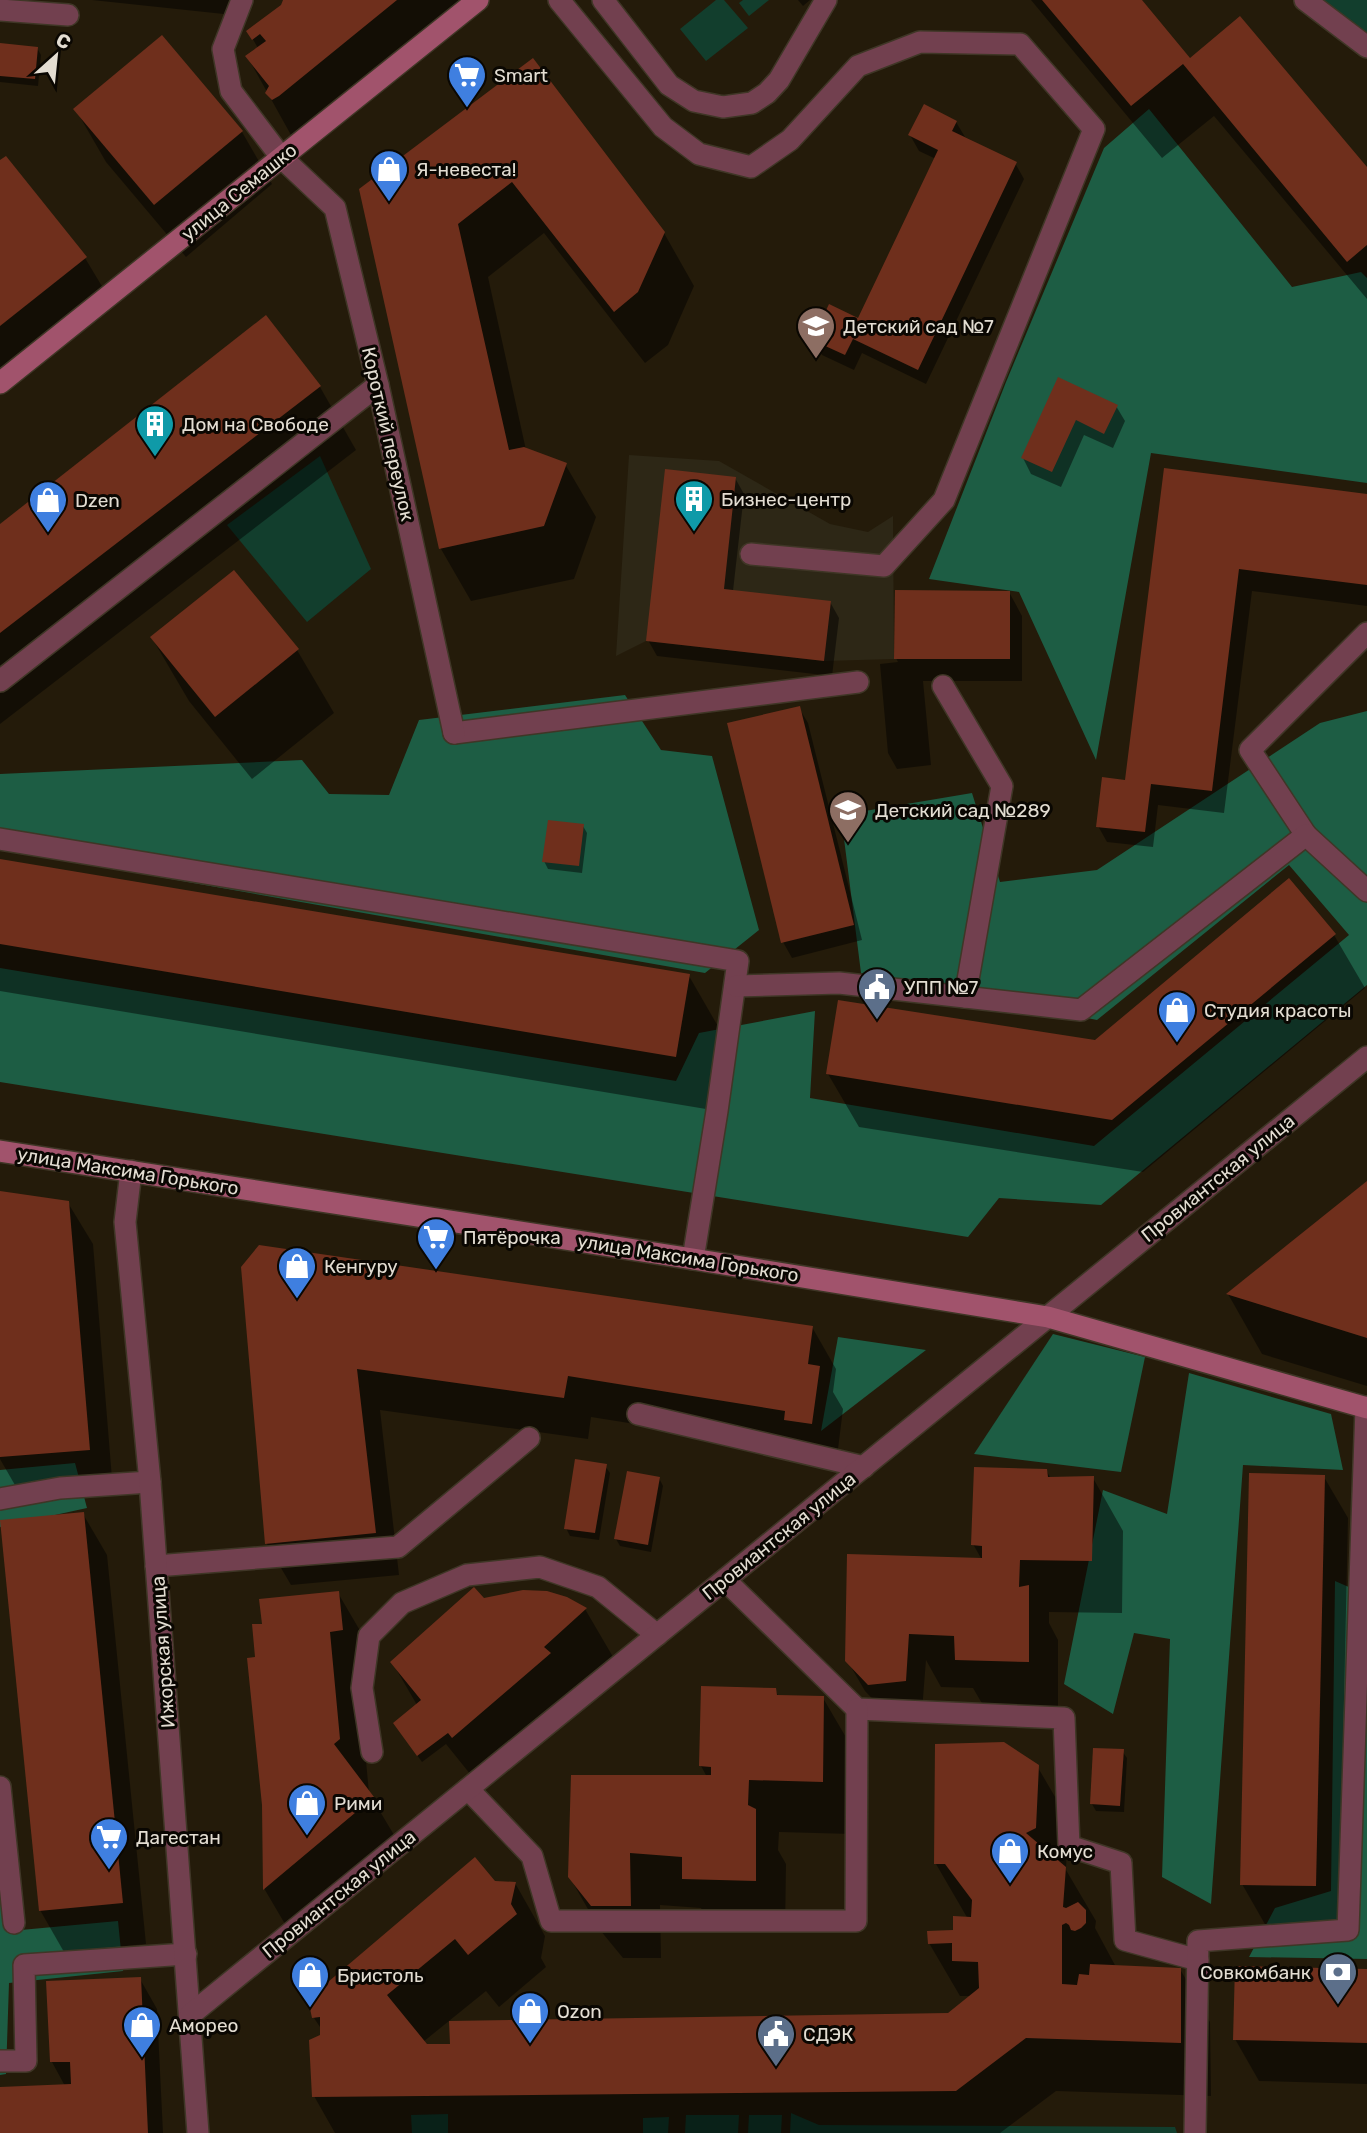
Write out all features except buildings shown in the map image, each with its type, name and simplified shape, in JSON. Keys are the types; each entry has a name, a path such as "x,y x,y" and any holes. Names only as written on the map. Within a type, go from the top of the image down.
{"street":[{"name":"Короткий переулок","path":"242,0 222,49 231,91 281,157 335,208 378,385 454,733 858,682"},
{"name":"улица Семашко","path":"0,383 478,0"},
{"path":"559,0 663,127 699,154 751,167 790,141 858,66 920,43 1020,44 1094,129 944,500 884,566 751,554"},
{"path":"603,0 670,85 694,101 723,107 752,103 767,93 779,80 826,0"},
{"path":"1305,0 1367,47"},
{"path":"0,10 68,15"},
{"path":"0,681 378,385"},
{"path":"1367,633 1250,750 1306,835 1367,891"},
{"path":"943,686 1002,786 965,997"},
{"path":"736,986 839,983 1081,1010 1306,835"},
{"path":"0,839 738,961 693,1259"},
{"name":"Провиантская улица","path":"190,2015 1367,1057"},
{"name":"улица Максима Горького","path":"0,1151 1048,1317 1366,1408"},
{"name":"Ижорская улица","path":"131,1171 125,1222 150,1482 198,2133"},
{"path":"1195,2133 1198,1941 1357,1931 1366,1408"},
{"path":"638,1415 864,1467"},
{"path":"156,1566 398,1547 530,1438"},
{"path":"0,1499 60,1488 150,1482"},
{"path":"372,1752 362,1688 369,1636 402,1603 467,1575 540,1567 598,1587 657,1635"},
{"path":"724,1580 857,1709 1064,1718 1069,1846 1121,1863 1125,1940 1198,1960"},
{"path":"468,1789 532,1856 551,1922 856,1921 857,1709"},
{"path":"0,1787 14,1923"},
{"path":"0,2062 26,2061 24,1965 186,1954"}],"shaded area":[{"path":"629,455 719,461 830,524 868,532 893,516 894,659 824,661 646,641 616,656"}],"green space":[{"path":"716,0 724,0 748,28 706,61 680,29"},
{"path":"743,0 769,0 749,16 739,3"},
{"path":"1311,0 1367,0 1367,41"},
{"path":"1149,109 1292,287 1361,272 1367,278 1367,483 1151,453 1096,760 1019,592 929,579 1006,382 1104,148"},
{"path":"320,456 371,569 307,622 227,525"},
{"path":"625,695 661,750 712,756 759,930 705,973 0,849 0,774 302,760 329,794 389,795 419,720"},
{"path":"1367,711 1367,985 1101,1205 999,1198 968,1237 0,1082 0,968 676,1081 699,1033 815,1011 810,1098 1094,1146 1349,935 1289,865 1097,1020 861,973 841,815 972,793 1000,882 1097,870 1320,723"},
{"path":"1053,1334 1145,1357 1121,1472 974,1454"},
{"path":"838,1337 926,1350 821,1431"},
{"path":"1189,1373 1331,1414 1343,1470 1243,1465 1211,1904 1162,1877 1170,1639 1134,1633 1113,1714 1064,1684 1103,1490 1167,1514"},
{"path":"75,1463 87,1508 0,1527 0,1470"},
{"path":"1335,1581 1367,1595 1367,1959 1249,1957 1275,1908 1331,1891"},
{"path":"0,1841 10,1931 118,1921 123,1971 9,1983 6,2074 0,2075"},
{"path":"791,2113 819,2125 1175,2127 1177,2133 790,2133"},
{"path":"448,2114 448,2133 412,2133 411,2115"},
{"path":"686,2115 739,2115 738,2133 685,2133"},
{"path":"749,2115 782,2115 781,2133 748,2133"},
{"path":"669,2117 668,2133 643,2133 643,2118"}],"place":[{"name":"Smart","path":"467,109"},
{"name":"Я-невеста!","path":"389,203"},
{"name":"Детский сад №7","path":"816,360"},
{"name":"Дом на Свободе","path":"155,458"},
{"name":"Бизнес-центр","path":"694,533"},
{"name":"Dzen","path":"48,534"},
{"name":"Детский сад №289","path":"848,844"},
{"name":"УПП №7","path":"877,1021"},
{"name":"Студия красоты","path":"1177,1044"},
{"name":"Пятёрочка","path":"436,1271"},
{"name":"Кенгуру","path":"297,1300"},
{"name":"Рими","path":"307,1837"},
{"name":"Дагестан","path":"109,1871"},
{"name":"Комус","path":"1010,1885"},
{"name":"Совкомбанк","path":"1338,2006"},
{"name":"Бристоль","path":"310,2009"},
{"name":"Ozon","path":"530,2045"},
{"name":"Аморео","path":"142,2059"},
{"name":"СДЭК","path":"776,2068"}]}
